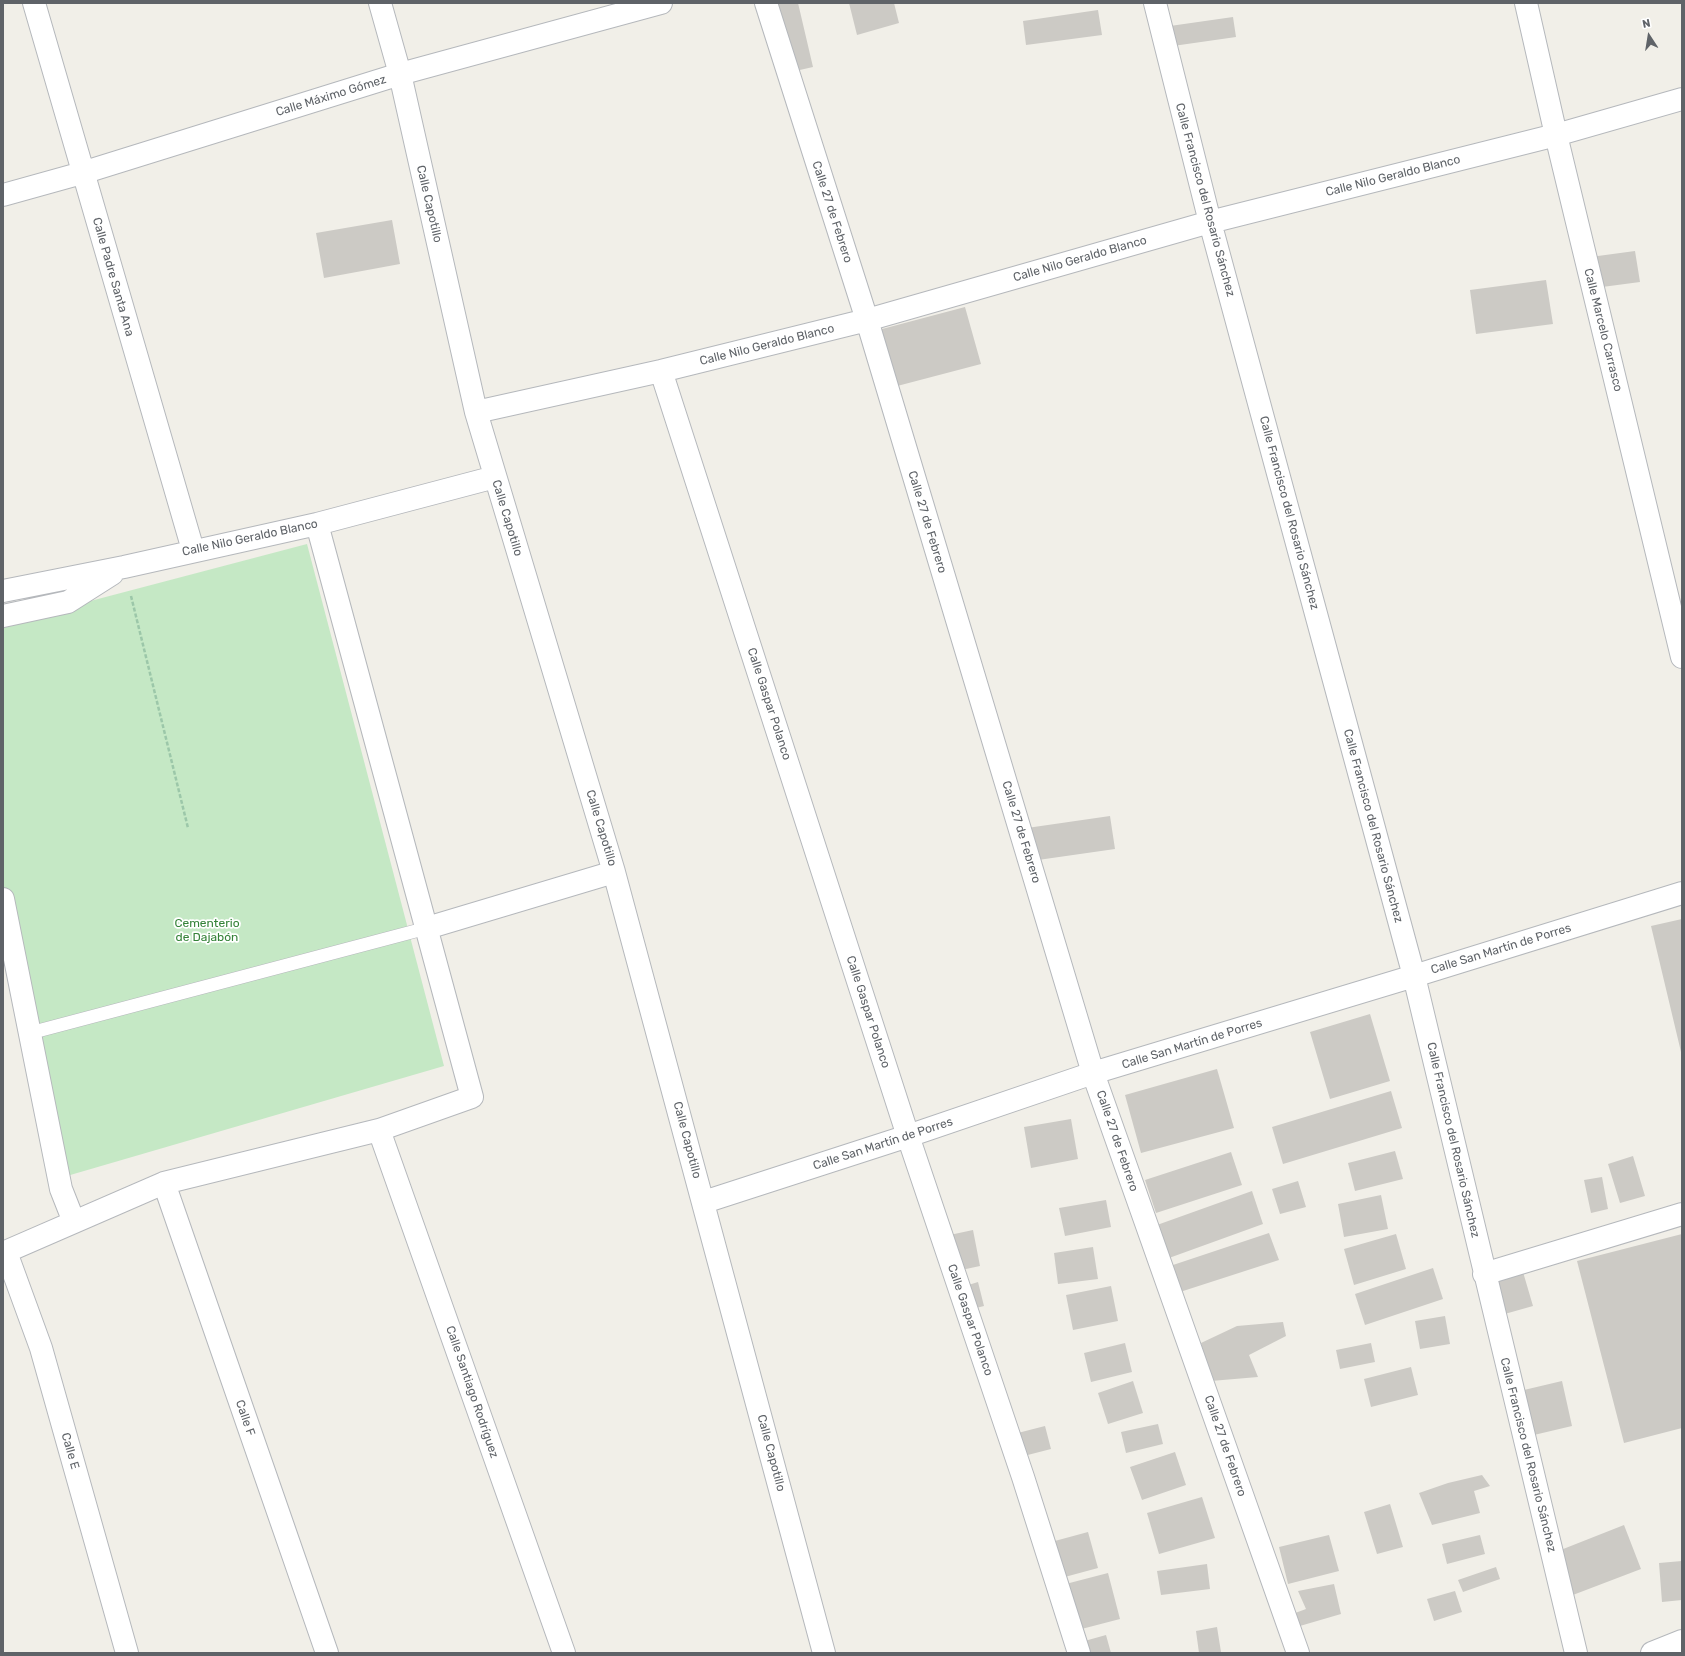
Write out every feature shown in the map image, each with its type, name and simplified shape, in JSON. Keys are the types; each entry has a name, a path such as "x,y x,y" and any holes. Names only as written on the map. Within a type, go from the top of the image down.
{"street":[{"name":"Calle Padre Santa Ana","path":"34,3 82,174 193,550"},
{"name":"Calle Capotillo","path":"380,3 400,74 476,412 494,477 614,872 704,1202 824,1653"},
{"name":"Calle Máximo Gómez","path":"3,195 82,174 400,74 661,3"},
{"name":"Calle 27 de Febrero","path":"766,3 867,320 1093,1073 1298,1653"},
{"name":"Calle Francisco del Rosario Sánchez","path":"1155,3 1210,222 1414,976 1484,1274 1576,1653"},
{"name":"Calle Marcelo Carrasco","path":"1526,3 1556,135 1682,658"},
{"name":"Calle Nilo Geraldo Blanco","path":"476,412 661,371 867,320 1210,222 1556,135 1682,99"},
{"name":"Calle Gaspar Polanco","path":"661,371 908,1136 1021,1469 1078,1653"},
{"name":"Calle Nilo Geraldo Blanco","path":"3,591 124,567 193,550 317,524 494,477"},
{"path":"4,1253 164,1183 380,1130 472,1097 317,524"},
{"path":"3,616 68,602 124,567"},
{"path":"427,928 614,872"},
{"name":"Calle San Martín de Porres","path":"704,1202 908,1136 1093,1073 1682,893"},
{"path":"3,899 61,1188 74,1222"},
{"name":"Calle Santiago Rodríguez","path":"380,1130 564,1653"},
{"name":"Calle F","path":"164,1183 327,1653"},
{"path":"1484,1274 1682,1214"},
{"name":"Calle E","path":"4,1253 41,1348 127,1653"},
{"path":"1652,1653 1682,1642"}],"lane":[{"path":"30,1033 427,928"}],"path":[{"path":"124,567 188,828"}],"green space":[{"name":"Cementerio de Dajabón","path":"307,544 444,1066 60,1178 3,906 3,624"}],"building":[{"path":"764,3 798,3 813,67 782,74"},
{"path":"849,3 894,3 899,23 857,35"},
{"path":"1098,10 1102,35 1026,45 1023,21"},
{"path":"1233,17 1236,37 1166,47 1163,27"},
{"path":"392,220 400,264 324,278 316,233"},
{"path":"1635,251 1640,282 1587,289 1583,258"},
{"path":"1546,280 1553,324 1476,334 1470,290"},
{"path":"965,307 981,364 882,390 867,333"},
{"path":"1110,816 1115,849 1031,861 1027,828"},
{"path":"1682,919 1682,1052 1681,1052 1651,926"},
{"path":"1370,1014 1390,1081 1330,1099 1310,1032"},
{"path":"1217,1069 1234,1128 1141,1153 1125,1095"},
{"path":"1391,1091 1402,1128 1283,1164 1272,1127"},
{"path":"1071,1119 1078,1159 1031,1168 1024,1127"},
{"path":"1395,1151 1403,1179 1355,1191 1348,1163"},
{"path":"1231,1152 1242,1185 1156,1213 1145,1180"},
{"path":"1633,1156 1645,1196 1620,1203 1608,1164"},
{"path":"1602,1177 1608,1209 1591,1213 1584,1180"},
{"path":"1298,1181 1306,1207 1280,1214 1272,1189"},
{"path":"1252,1191 1263,1224 1169,1258 1157,1225"},
{"path":"1381,1195 1388,1229 1344,1237 1338,1204"},
{"path":"1106,1200 1111,1227 1065,1236 1059,1208"},
{"path":"973,1230 980,1266 952,1272 945,1236"},
{"path":"1269,1233 1279,1260 1180,1292 1170,1266"},
{"path":"1396,1234 1406,1269 1354,1285 1344,1249"},
{"path":"1682,1234 1682,1428 1624,1443 1577,1261"},
{"path":"1093,1247 1098,1279 1058,1284 1054,1253"},
{"path":"1433,1268 1443,1299 1365,1325 1355,1294"},
{"path":"1523,1272 1533,1306 1487,1319 1478,1285"},
{"path":"978,1282 984,1306 968,1310 962,1287"},
{"path":"1111,1286 1118,1321 1073,1330 1066,1295"},
{"path":"1445,1316 1450,1344 1420,1349 1415,1321"},
{"path":"1283,1322 1286,1336 1249,1355 1258,1377 1211,1381 1201,1343 1237,1326"},
{"path":"1125,1343 1132,1372 1091,1382 1084,1353"},
{"path":"1371,1343 1375,1362 1340,1369 1336,1350"},
{"path":"1411,1367 1418,1395 1371,1407 1364,1379"},
{"path":"1133,1381 1143,1413 1108,1424 1098,1393"},
{"path":"1562,1381 1572,1426 1517,1439 1507,1394"},
{"path":"1158,1424 1163,1444 1126,1453 1121,1432"},
{"path":"1045,1426 1051,1449 1016,1458 1010,1435"},
{"path":"1175,1452 1186,1485 1142,1500 1130,1467"},
{"path":"1482,1475 1490,1486 1474,1491 1480,1513 1432,1525 1419,1493 1448,1483"},
{"path":"1202,1497 1215,1538 1159,1554 1147,1513"},
{"path":"1390,1504 1403,1547 1377,1554 1364,1512"},
{"path":"1624,1525 1641,1569 1565,1598 1548,1555"},
{"path":"1088,1532 1098,1568 1050,1581 1040,1545"},
{"path":"1329,1535 1339,1571 1288,1584 1279,1547"},
{"path":"1480,1535 1485,1554 1447,1564 1442,1544"},
{"path":"1682,1561 1682,1600 1662,1602 1659,1563"},
{"path":"1207,1564 1210,1589 1161,1595 1157,1571"},
{"path":"1496,1567 1500,1579 1463,1592 1458,1580"},
{"path":"1108,1573 1120,1619 1070,1632 1058,1586"},
{"path":"1334,1584 1341,1614 1293,1628 1287,1616 1306,1609 1298,1591"},
{"path":"1455,1591 1462,1612 1434,1621 1427,1599"},
{"path":"1217,1627 1221,1652 1199,1653 1196,1631"},
{"path":"1106,1635 1111,1653 1084,1653 1081,1642"}]}
